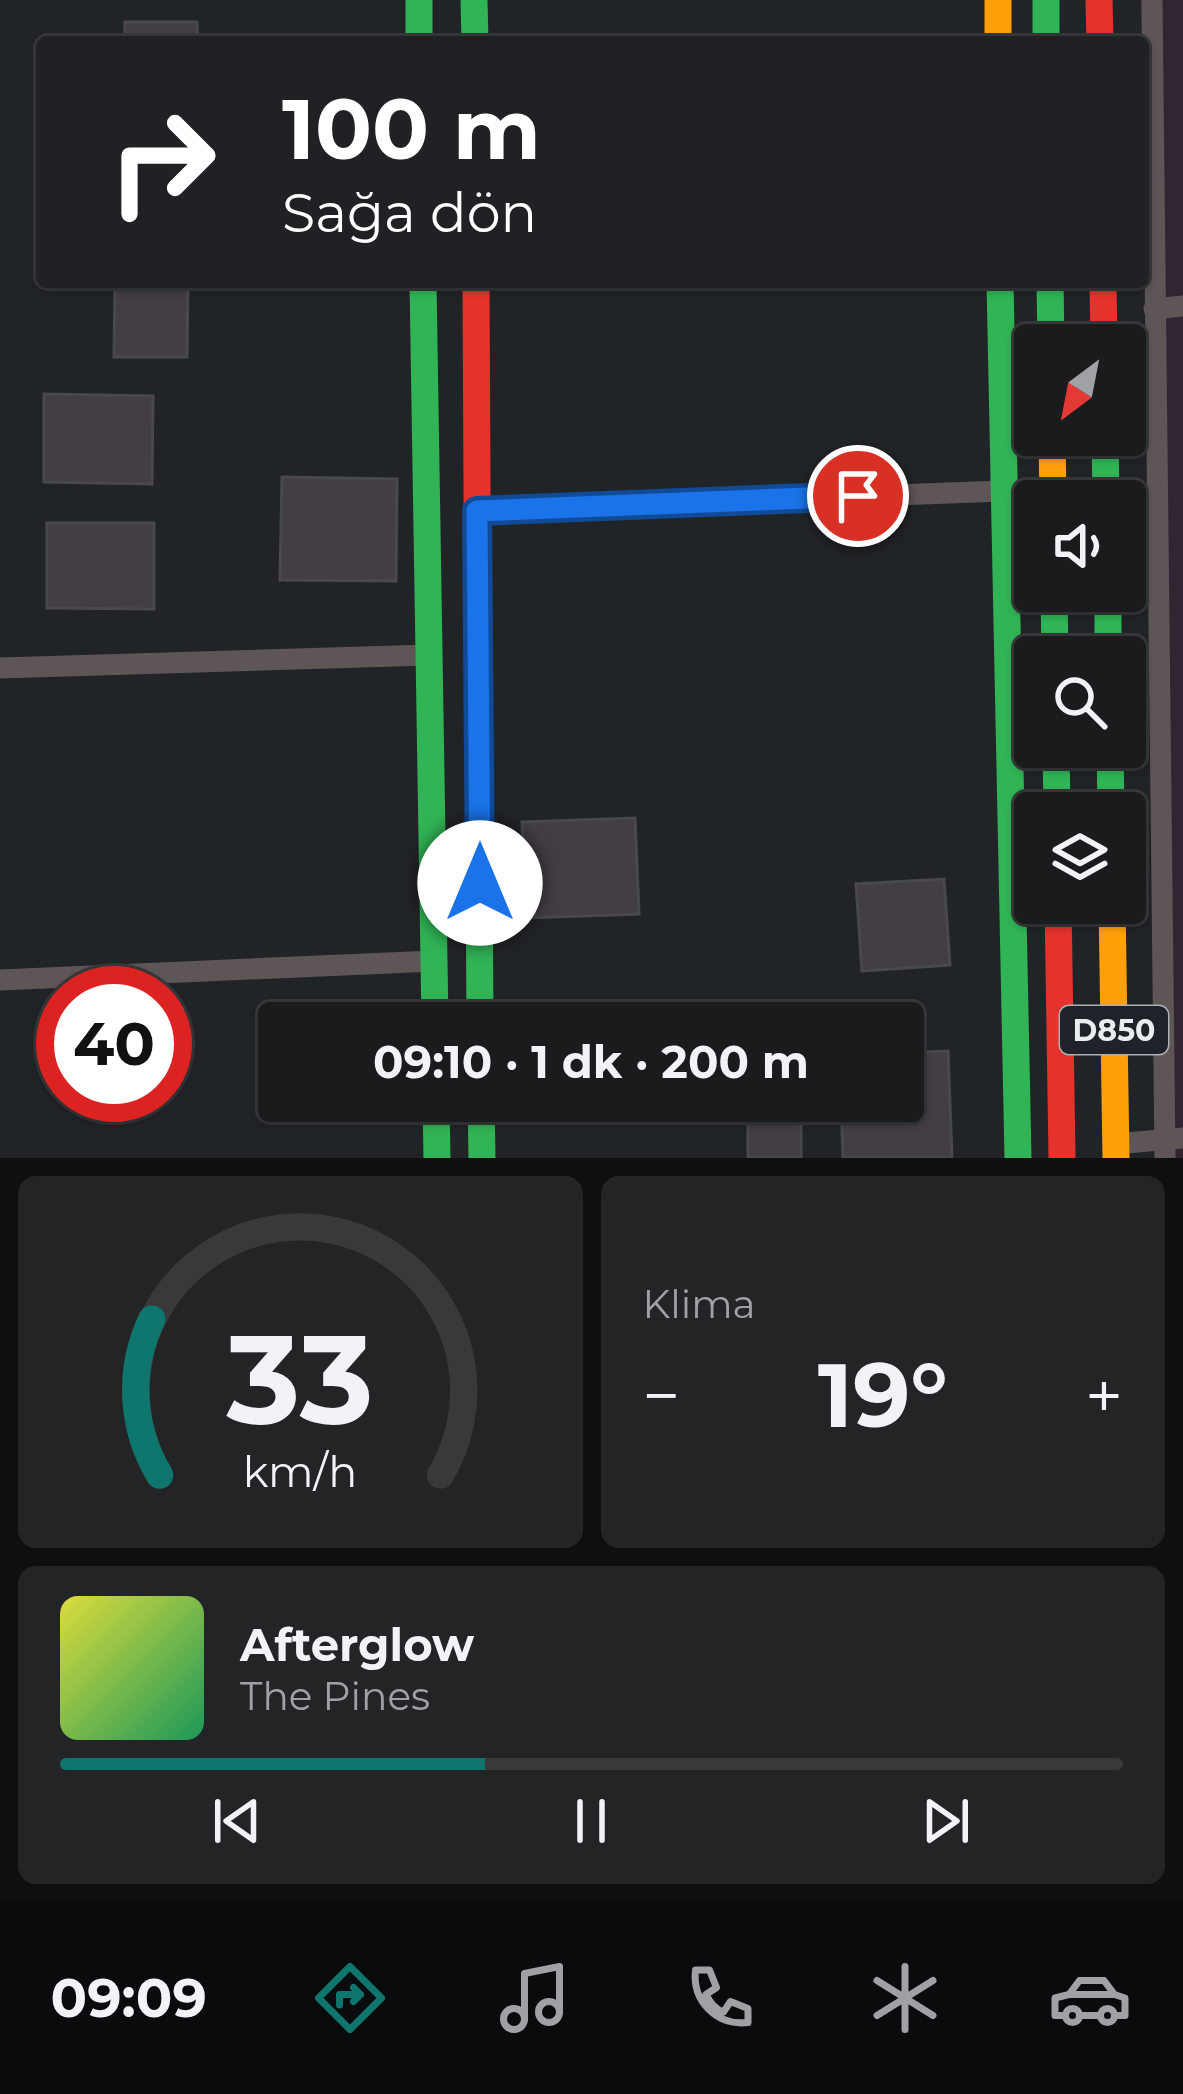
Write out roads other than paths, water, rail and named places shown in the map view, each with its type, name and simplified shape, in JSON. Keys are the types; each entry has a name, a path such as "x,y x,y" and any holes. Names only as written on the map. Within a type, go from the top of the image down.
{"main road":[{"path":"418,0 419,36"},
{"path":"474,0 475,36"},
{"path":"998,0 998,36"},
{"path":"1046,0 1046,36"},
{"path":"1099,0 1100,36"},
{"path":"423,288 435,1002"},
{"path":"476,288 480,1002"},
{"path":"1000,288 1018,1158"},
{"path":"1050,288 1051,324"},
{"path":"1103,288 1104,324"},
{"name":"D850","path":"1058,924 1062,1158"},
{"name":"D850","path":"1112,924 1115,1151"},
{"path":"436,1122 437,1158"},
{"path":"481,1122 482,1158"}],"street":[{"path":"1115,1151 1171,1146 1152,0"},
{"path":"1154,309 1183,306"},
{"path":"477,511 1001,491"},
{"path":"0,668 429,655"},
{"path":"0,980 434,961"}]}
